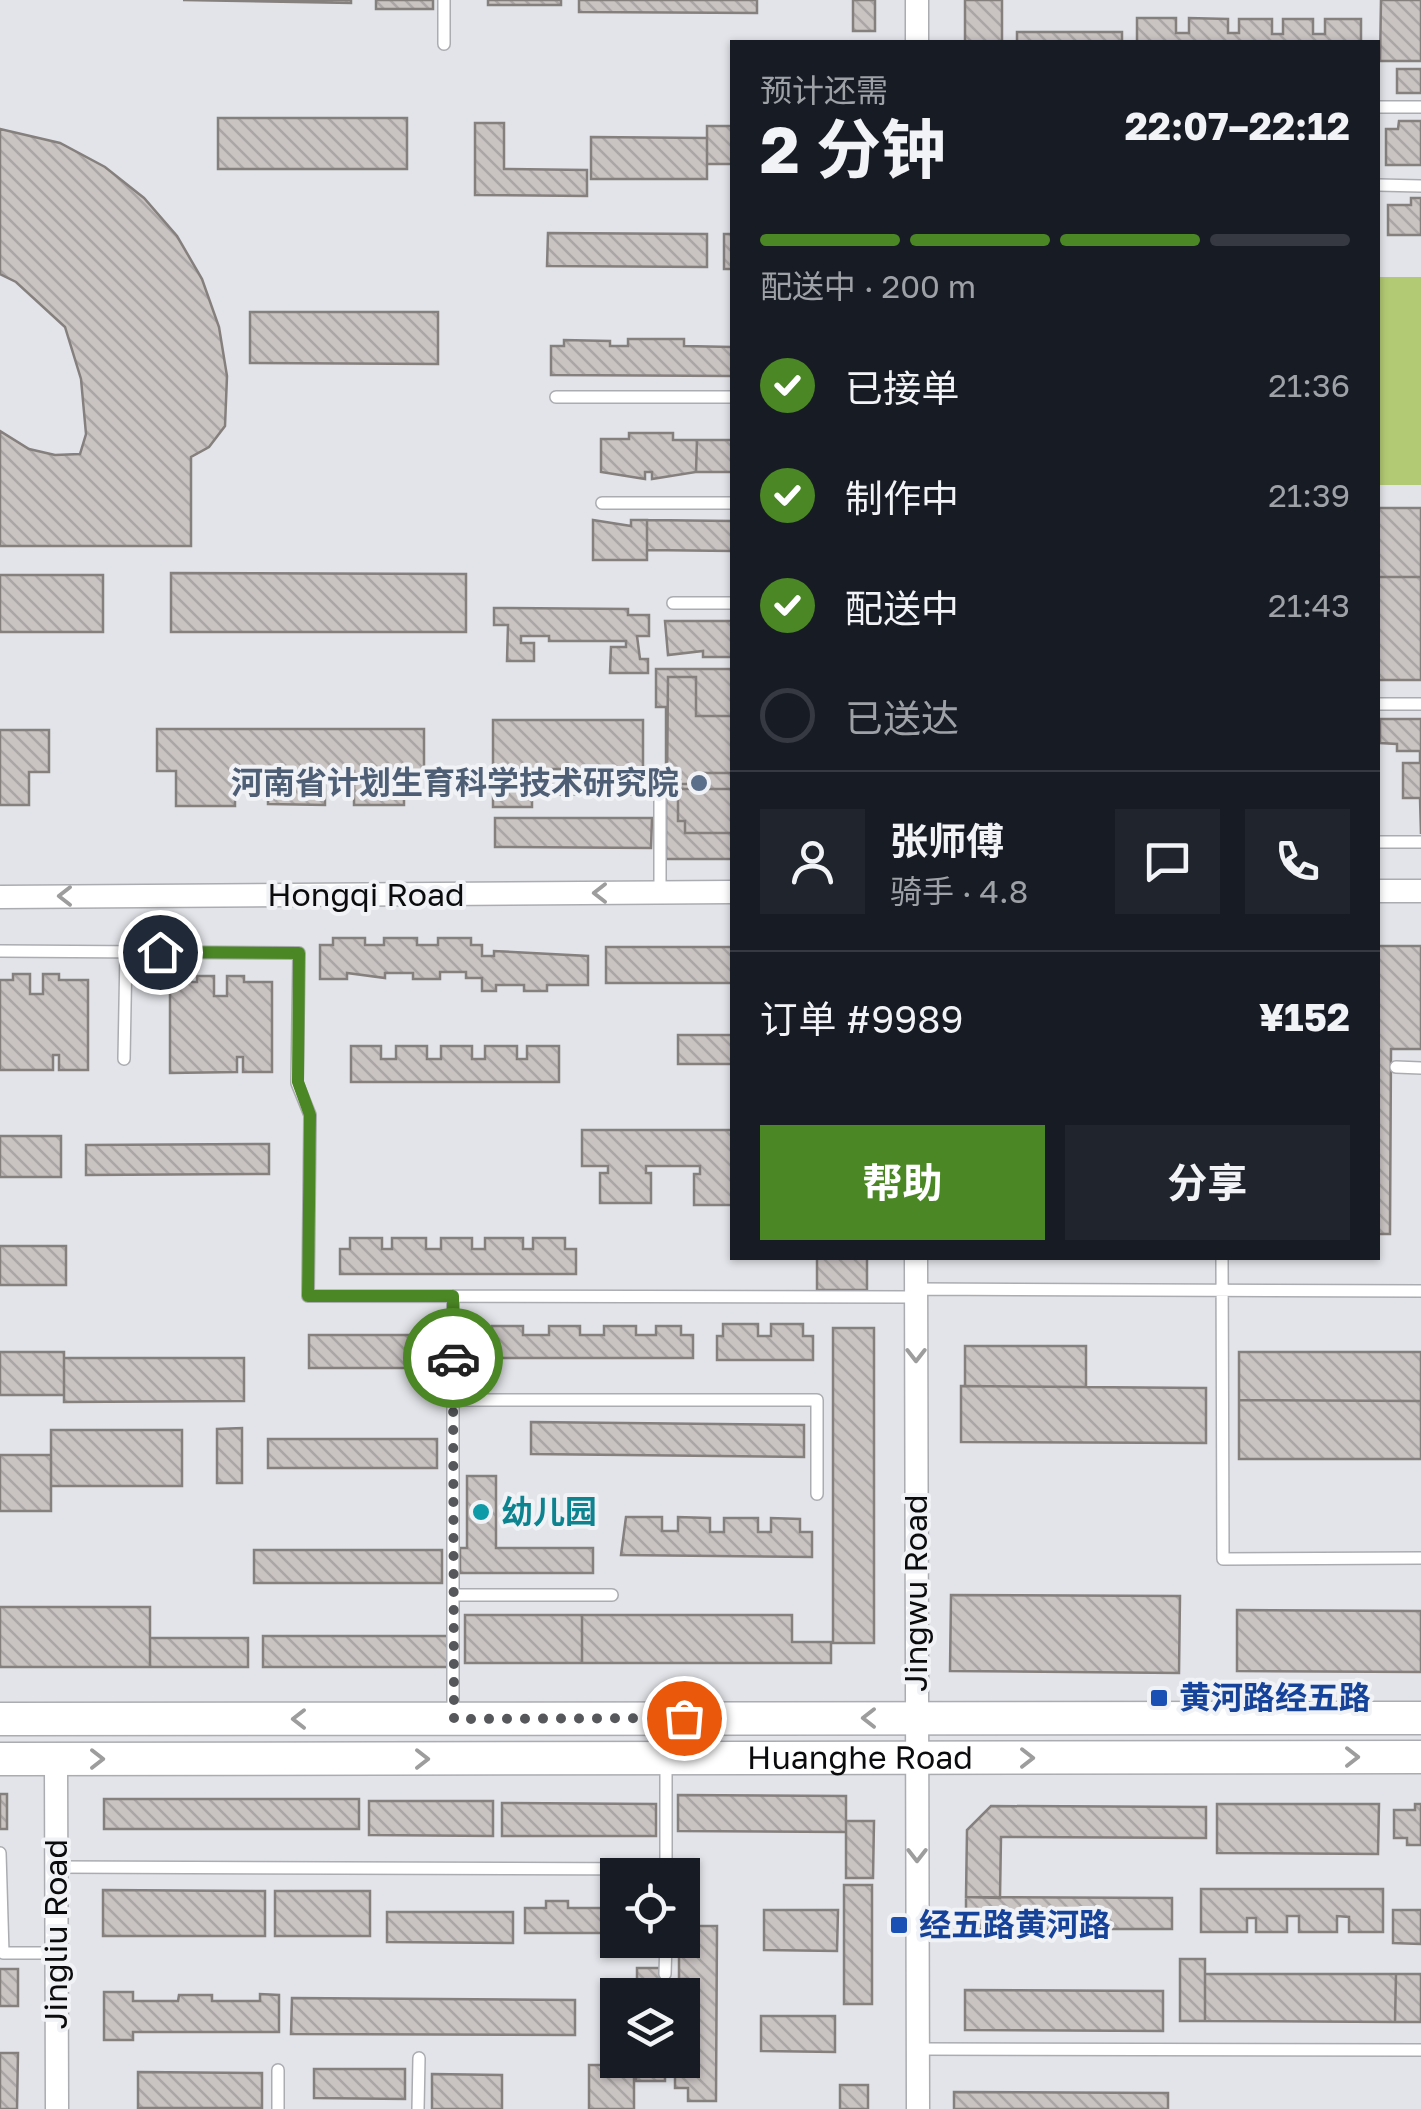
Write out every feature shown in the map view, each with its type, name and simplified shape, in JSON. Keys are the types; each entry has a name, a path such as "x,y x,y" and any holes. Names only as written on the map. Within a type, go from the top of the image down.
{"main road":[{"name":"Huanghe Road","path":"0,1720 1421,1718"},
{"name":"Huanghe Road","path":"0,1759 1421,1757"}],"street":[{"path":"917,0 917,40"},
{"path":"1380,891 1421,891"},
{"name":"Hongqi Road","path":"0,897 730,892"},
{"name":"Jingwu Road","path":"916,1260 918,2109"},
{"name":"Jingliu Road","path":"56,1759 56,2109"}],"lane":[{"path":"444,0 444,44"},
{"path":"1380,107 1421,107"},
{"path":"1380,186 1421,186"},
{"path":"556,397 730,397"},
{"path":"602,503 730,503"},
{"path":"673,602 730,603"},
{"path":"1380,704 1421,704"},
{"path":"550,790 660,789 660,892"},
{"path":"1380,842 1421,842"},
{"path":"0,950 299,953 298,1082 310,1115 308,1296 1421,1291"},
{"path":"124,1059 126,952"},
{"path":"1396,1068 1421,1068"},
{"path":"1222,1260 1222,1559 1421,1558"},
{"path":"453,1296 454,1719"},
{"path":"453,1400 817,1400 817,1494"},
{"path":"454,1595 612,1595"},
{"path":"666,1758 666,1858"},
{"path":"0,1853 3,1953 56,1953"},
{"path":"56,1867 600,1871"},
{"path":"666,1958 666,1974"},
{"path":"918,2049 1421,2050"},
{"path":"418,2109 419,2058"},
{"path":"278,2070 278,2109"}],"green space":[{"path":"1380,277 1421,277 1421,485 1380,485"}],"building":[{"path":"183,0 351,0 351,3"},
{"path":"376,0 433,0 433,9 376,9"},
{"path":"488,0 561,0 561,5 488,5"},
{"path":"579,0 757,0 757,13 579,12"},
{"path":"853,0 875,0 875,31 853,31"},
{"path":"965,0 1002,0 1002,40 965,40"},
{"path":"1381,0 1421,0 1421,61 1380,61"},
{"path":"1137,18 1176,18 1176,33 1189,33 1189,18 1228,19 1228,33 1239,33 1239,19 1272,19 1272,34 1283,34 1283,19 1313,19 1313,34 1325,34 1325,19 1361,19 1361,40 1137,40"},
{"path":"1017,32 1122,32 1122,40 1017,40"},
{"path":"1397,69 1421,69 1421,93 1397,93"},
{"path":"218,118 407,118 407,169 218,169"},
{"path":"1399,121 1421,121 1421,165 1386,165 1386,129 1398,129"},
{"path":"475,123 504,123 504,169 587,170 587,196 475,195"},
{"path":"707,126 730,126 730,164 707,164"},
{"path":"0,129 60,143 105,167 144,198 177,236 202,279 219,327 227,376 225,426 209,447 191,457 191,546 0,546 0,431 29,449 55,455 80,454 86,434 81,379 65,327 16,282 0,274"},
{"path":"591,137 707,138 707,179 591,179"},
{"path":"1411,198 1421,198 1421,235 1388,235 1388,205 1411,205"},
{"path":"548,233 707,234 707,267 547,266"},
{"path":"724,234 730,234 730,269 724,269"},
{"path":"250,312 438,312 438,364 250,363"},
{"path":"628,339 684,339 684,346 730,347 730,376 551,375 551,346 564,346 564,340 610,341 610,346 628,346"},
{"path":"629,433 673,433 673,440 697,440 696,472 652,479 652,472 645,472 645,479 601,472 601,439 629,439"},
{"path":"697,440 730,440 730,472 696,472"},
{"path":"1380,508 1421,508 1421,577 1380,577"},
{"path":"593,520 631,526 631,520 647,520 647,560 593,560"},
{"path":"647,520 730,521 730,551 647,550"},
{"path":"171,573 466,574 466,632 171,632"},
{"path":"0,575 103,575 103,632 0,632"},
{"path":"1380,577 1421,577 1421,680 1380,680"},
{"path":"494,608 628,609 628,615 649,615 649,636 637,636 640,659 648,659 648,673 610,673 611,647 626,647 626,641 549,641 549,636 521,636 521,643 534,643 534,661 507,661 508,625 494,625"},
{"path":"665,621 730,621 730,657 703,657 703,651 668,655"},
{"name":"河南省计划生育科学技术研究院","path":"656,669 730,669 730,859 666,859 666,707 656,707"},
{"path":"668,677 696,677 696,716 730,716 730,773 696,773 696,784 667,784"},
{"path":"1380,719 1421,719 1421,834 1420,798 1403,798 1403,763 1420,763 1420,751 1397,751 1397,744 1380,743"},
{"path":"493,720 643,720 643,769 532,769 532,807 493,807"},
{"path":"157,729 424,729 424,772 404,772 404,805 354,805 354,771 325,771 325,805 268,804 268,771 235,771 235,806 176,806 176,771 157,771"},
{"path":"0,730 49,730 49,772 29,772 29,805 0,805"},
{"path":"678,789 730,789 730,833 685,833 685,821 678,821"},
{"path":"495,818 652,818 651,848 495,847"},
{"path":"333,938 365,938 365,945 384,945 384,938 417,938 417,945 438,945 438,938 471,938 471,945 482,945 482,956 494,956 494,951 588,956 588,985 547,985 547,991 524,991 524,985 496,985 496,991 482,991 482,978 466,978 466,972 440,972 440,979 413,979 413,973 385,973 385,978 347,973 347,979 320,979 320,945 333,945"},
{"path":"1380,946 1421,946 1421,1049 1391,1049 1390,1234 1380,1234"},
{"path":"606,947 730,947 730,983 606,983"},
{"path":"13,974 30,974 30,994 43,994 43,974 59,974 59,980 88,980 88,1070 59,1070 59,1055 53,1055 53,1070 0,1070 0,980 13,980"},
{"path":"197,976 214,976 214,996 227,996 227,976 244,976 244,982 272,982 272,1072 243,1072 243,1057 237,1057 237,1072 170,1073 170,982 197,982"},
{"path":"678,1035 730,1035 730,1064 678,1064"},
{"path":"351,1046 381,1046 381,1059 396,1059 396,1046 427,1046 427,1059 441,1059 441,1046 472,1046 472,1059 485,1059 485,1046 517,1046 517,1059 527,1059 527,1046 559,1046 559,1082 351,1082"},
{"path":"582,1130 730,1130 730,1205 694,1205 694,1174 700,1174 700,1166 646,1166 646,1173 651,1173 651,1203 600,1203 600,1173 608,1173 608,1166 582,1166"},
{"path":"0,1136 61,1136 61,1177 0,1177"},
{"path":"269,1144 269,1174 86,1175 86,1145"},
{"path":"350,1238 382,1238 382,1249 392,1249 392,1238 426,1238 426,1249 441,1249 441,1238 472,1238 472,1249 485,1249 485,1238 523,1238 523,1249 533,1249 533,1238 565,1238 565,1249 576,1249 576,1274 340,1274 340,1249 350,1249"},
{"path":"0,1246 66,1246 66,1285 0,1285"},
{"path":"817,1260 867,1260 867,1290 817,1290"},
{"path":"723,1324 758,1324 758,1336 771,1336 771,1324 803,1324 803,1336 813,1336 813,1360 717,1360 717,1336 723,1336"},
{"path":"492,1326 523,1326 523,1335 549,1335 549,1326 580,1326 580,1335 604,1335 604,1326 636,1326 636,1335 656,1335 656,1326 681,1326 681,1335 693,1335 693,1358 475,1358 475,1335 492,1335"},
{"path":"833,1328 874,1328 874,1643 833,1643"},
{"path":"309,1335 435,1335 435,1368 309,1368"},
{"path":"965,1346 1086,1346 1086,1387 965,1386"},
{"path":"0,1352 64,1352 64,1395 0,1395"},
{"path":"1239,1352 1421,1352 1421,1401 1239,1400"},
{"path":"64,1358 244,1358 244,1401 64,1402"},
{"path":"961,1386 1206,1388 1206,1443 961,1442"},
{"path":"1239,1400 1421,1401 1421,1459 1239,1459"},
{"path":"531,1422 804,1425 804,1457 531,1454"},
{"path":"242,1428 242,1483 217,1483 217,1429"},
{"path":"51,1430 182,1430 182,1486 51,1486"},
{"path":"268,1439 437,1439 437,1468 268,1468"},
{"path":"0,1455 51,1455 51,1511 0,1511"},
{"name":"幼儿园","path":"467,1476 496,1476 496,1548 593,1548 593,1573 460,1573 460,1548 467,1548"},
{"path":"626,1517 662,1517 662,1531 678,1531 678,1517 710,1518 710,1532 724,1532 724,1518 758,1518 758,1532 771,1532 771,1518 800,1519 800,1532 812,1532 812,1557 621,1555"},
{"path":"254,1550 442,1550 442,1583 254,1583"},
{"path":"951,1595 1180,1596 1179,1673 950,1671"},
{"path":"0,1607 150,1607 150,1667 0,1667"},
{"path":"1237,1610 1421,1611 1421,1672 1237,1671"},
{"path":"465,1615 582,1615 582,1663 465,1663"},
{"path":"582,1615 792,1615 792,1642 831,1642 831,1663 582,1663"},
{"path":"263,1636 448,1636 448,1667 263,1667"},
{"path":"150,1638 248,1638 248,1667 150,1667"},
{"path":"0,1794 7,1794 7,1829 0,1829"},
{"path":"678,1795 846,1796 846,1832 678,1831"},
{"path":"104,1799 359,1799 359,1829 104,1829"},
{"path":"369,1801 493,1801 493,1836 369,1835"},
{"path":"502,1803 656,1804 656,1836 502,1836"},
{"path":"1217,1804 1379,1804 1378,1854 1217,1853"},
{"path":"1415,1804 1421,1804 1421,1845 1407,1845 1407,1838 1394,1838 1394,1810 1415,1810"},
{"path":"991,1806 1206,1807 1206,1838 1001,1837 1000,1898 966,1897 967,1830"},
{"path":"846,1821 874,1821 873,1878 846,1878"},
{"path":"844,1885 872,1885 872,2004 844,2004"},
{"path":"1201,1889 1383,1889 1383,1932 1349,1932 1349,1917 1337,1916 1337,1932 1299,1932 1299,1916 1287,1916 1287,1932 1256,1932 1256,1918 1247,1918 1247,1932 1201,1932"},
{"path":"103,1890 265,1891 265,1936 103,1936"},
{"path":"275,1891 370,1891 370,1936 275,1936"},
{"path":"966,1897 1172,1898 1172,1929 966,1929"},
{"path":"546,1901 568,1901 568,1908 600,1908 600,1933 525,1933 525,1908 546,1908"},
{"path":"764,1910 838,1910 837,1951 764,1950"},
{"path":"1393,1910 1421,1910 1421,1944 1393,1943"},
{"path":"387,1912 513,1912 513,1943 387,1942"},
{"path":"700,1926 717,1926 716,2101 688,2101 688,2088 675,2088 675,2078 700,2078 700,1978 679,1978 679,1958 700,1958"},
{"path":"1180,1959 1205,1959 1205,2021 1180,2021"},
{"path":"637,1968 665,1968 665,1978 637,1978"},
{"path":"0,1969 18,1969 18,2006 0,2006"},
{"path":"1205,1974 1396,1974 1395,2022 1205,2021"},
{"path":"1396,1974 1421,1974 1421,2022 1395,2022"},
{"path":"965,1990 1163,1991 1163,2031 965,2030"},
{"path":"104,1992 133,1992 133,2001 178,2001 179,1995 212,1995 212,2001 260,2001 260,1994 279,1995 279,2032 133,2032 133,2040 104,2040"},
{"path":"292,1998 575,2000 575,2035 291,2034"},
{"path":"761,2016 835,2016 835,2052 761,2051"},
{"path":"0,2053 18,2053 17,2109 0,2109"},
{"path":"589,2065 600,2065 600,2078 634,2078 634,2109 589,2109"},
{"path":"314,2069 405,2069 405,2099 314,2098"},
{"path":"138,2072 262,2073 262,2108 138,2108"},
{"path":"432,2074 502,2075 502,2109 432,2109"},
{"path":"636,2078 665,2078 665,2081"},
{"path":"840,2085 868,2085 868,2109 840,2109"},
{"path":"954,2092 1168,2093 1168,2109 954,2109"}],"way so far":[{"path":"453,1358 454,1719 684,1718"}],"place":[{"name":"河南省计划生育科学技术研究院","path":"699,783"},
{"name":"幼儿园","path":"481,1512"},
{"name":"黄河路经五路","path":"1159,1698"},
{"name":"经五路黄河路","path":"899,1925"}],"route":[{"path":"160,952 299,953 298,1082 310,1115 308,1296 453,1296 453,1358"}]}
